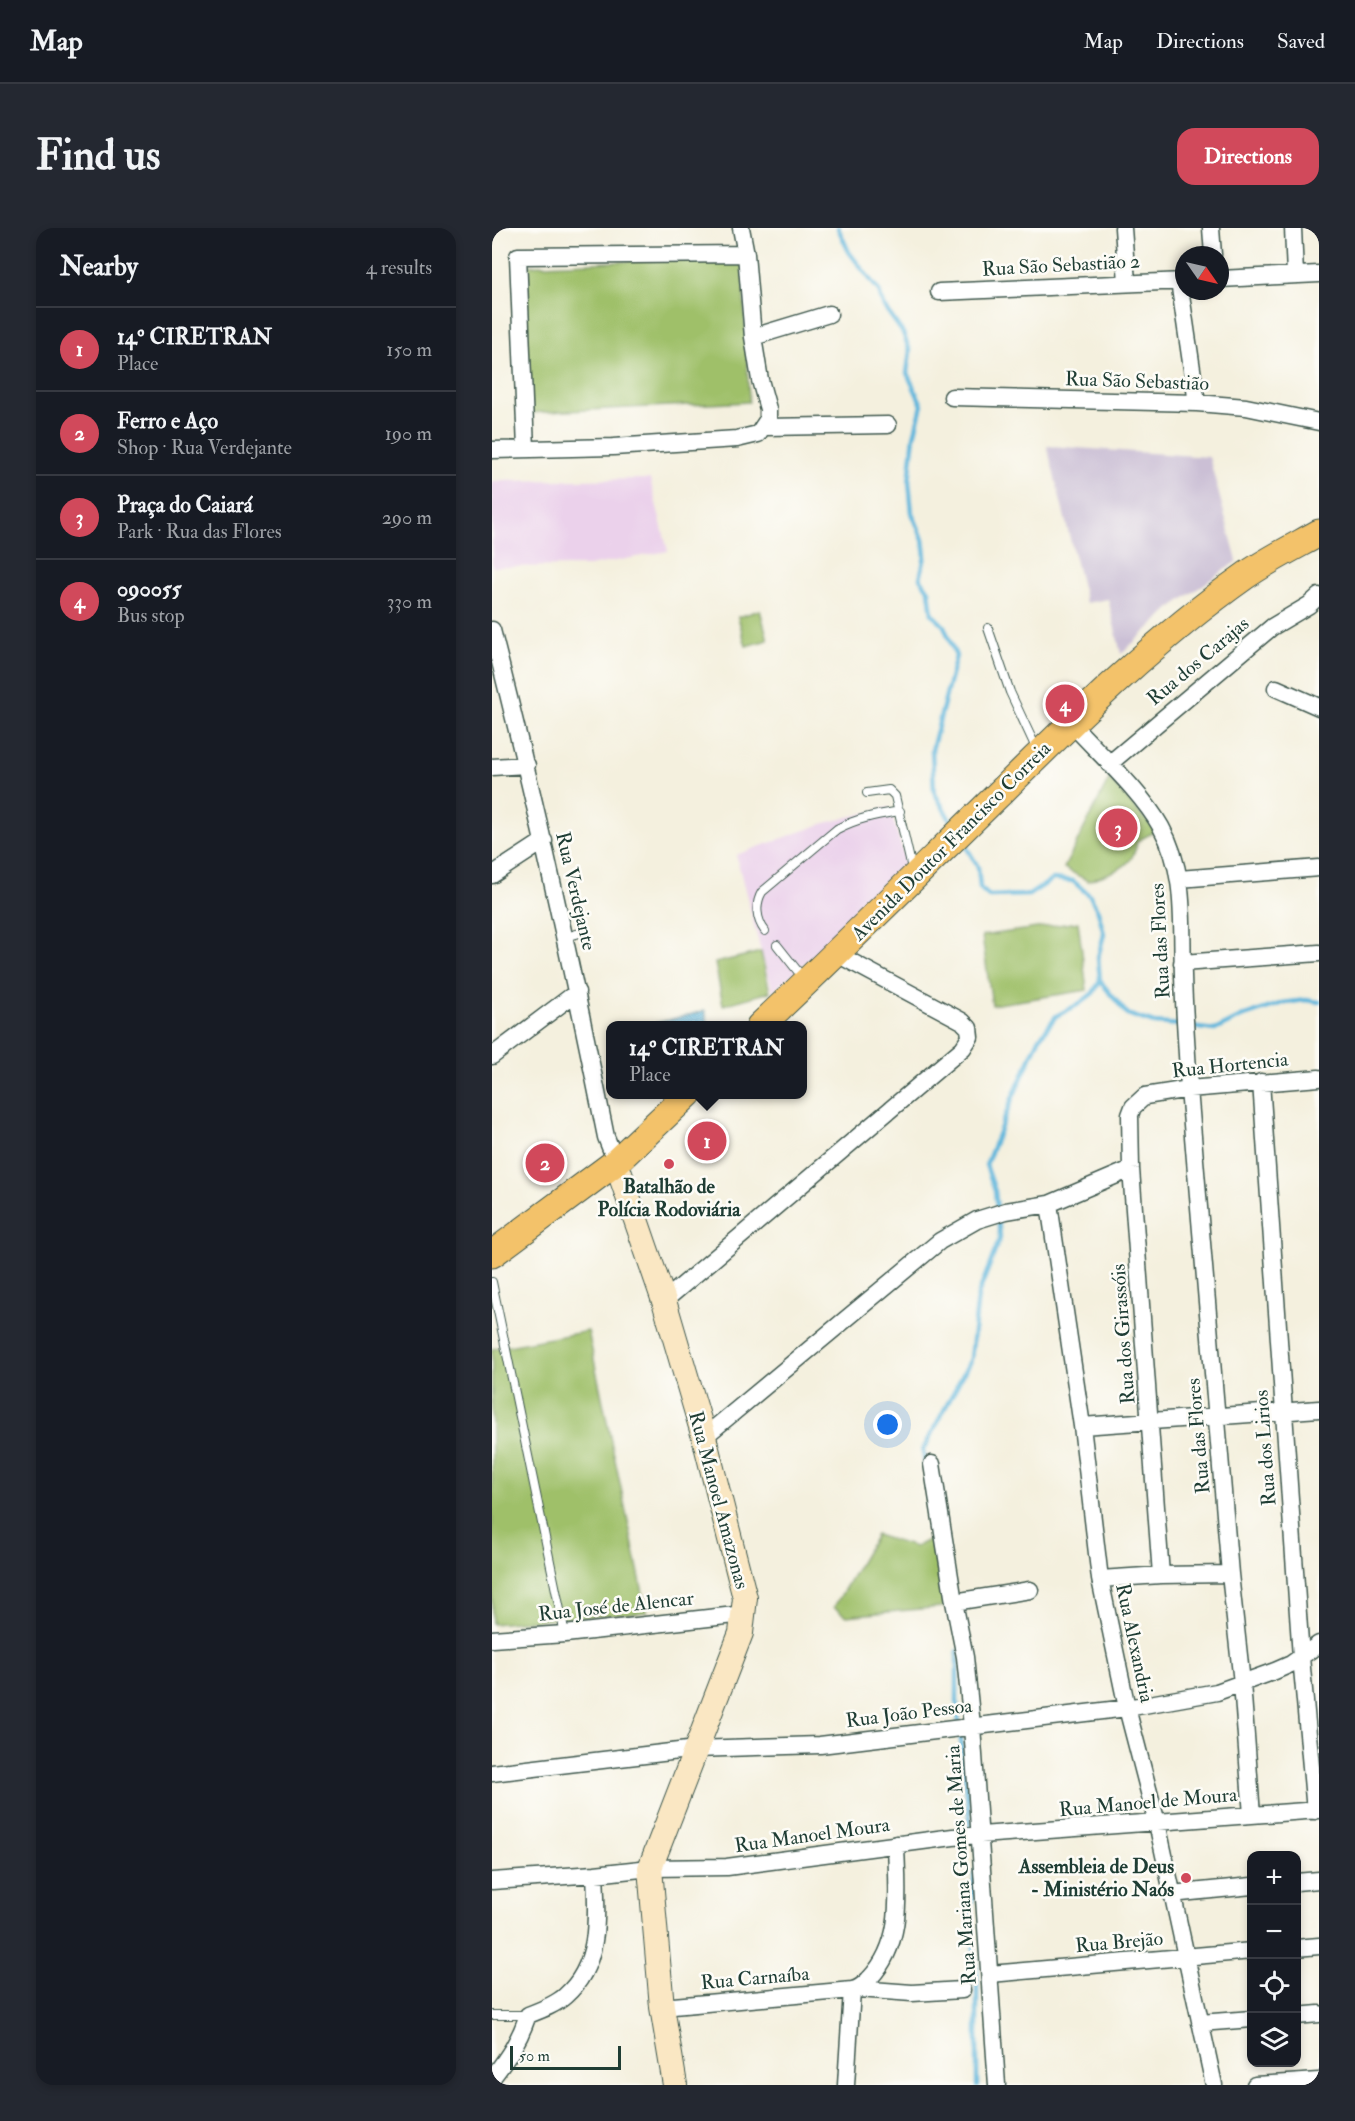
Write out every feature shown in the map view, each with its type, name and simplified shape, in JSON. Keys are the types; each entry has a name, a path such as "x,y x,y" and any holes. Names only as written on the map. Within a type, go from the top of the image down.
{"main road":[{"name":"Avenida Doutor Francisco Correia","path":"765,1021 837,954 1071,723 1184,623 1246,575 1319,533"},
{"path":"492,1254 616,1162 684,1099"},
{"name":"Rua Manoel Amazonas","path":"616,1162 664,1300 704,1437 745,1598 741,1633 650,1869"},
{"path":"650,1869 662,2007 675,2085"}],"street":[{"path":"492,450 613,447 737,439 758,434 765,427 768,409 760,380 753,337 746,254 741,228"},
{"path":"1123,228 1127,282"},
{"path":"1211,228 1212,246"},
{"path":"1293,228 1295,275"},
{"path":"526,449 518,256 746,254"},
{"path":"1229,279 1319,274"},
{"name":"Rua São Sebastião 2","path":"939,292 1175,281"},
{"path":"1183,300 1197,403"},
{"path":"753,337 830,314"},
{"name":"Rua São Sebastião","path":"952,398 1197,403 1246,407 1319,422"},
{"path":"765,427 888,425"},
{"name":"Rua dos Carajas","path":"1109,764 1272,627 1310,605 1319,596"},
{"name":"Rua Verdejante","path":"492,630 527,765 566,937 606,1137 616,1162"},
{"path":"1276,688 1319,707"},
{"name":"Rua das Flores","path":"1071,723 1138,796 1161,826 1179,879 1183,915 1182,963 1189,1089 1252,1815"},
{"path":"492,767 527,765"},
{"path":"492,875 544,841"},
{"path":"1179,879 1319,868"},
{"path":"1182,963 1319,953"},
{"path":"664,1300 969,1041 969,1028 962,1021 837,954"},
{"path":"492,1056 577,992"},
{"name":"Rua Hortencia","path":"1146,1096 1189,1089 1319,1077"},
{"name":"Rua dos Lirios","path":"1261,1082 1301,1657 1317,1811"},
{"name":"Rua dos Girassóis","path":"1146,1096 1133,1107 1130,1115 1131,1169 1161,1575"},
{"path":"704,1437 940,1241 977,1220 1049,1204 1131,1169"},
{"name":"Rua Alexandria","path":"1049,1204 1082,1426 1100,1579 1127,1708 1157,1823 1214,2085"},
{"path":"1082,1426 1319,1409"},
{"name":"Rua Mariana Gomes de Maria","path":"932,1464 965,1658 976,1835 998,2085"},
{"path":"1100,1579 1230,1574"},
{"path":"954,1602 1030,1590"},
{"name":"Rua José de Alencar","path":"492,1639 565,1634 744,1614"},
{"name":"Rua João Pessoa","path":"492,1773 696,1749 820,1745 1127,1708 1217,1692 1275,1671 1319,1644"},
{"name":"Rua Manoel de Moura","path":"976,1835 1317,1811"},
{"name":"Rua Manoel Moura","path":"492,1881 650,1869 727,1867 976,1835"},
{"path":"846,2085 855,1990 877,1971 890,1950 896,1930 898,1897 896,1844"},
{"path":"492,2078 512,2053 528,2015 566,1996 588,1963 596,1939 595,1874"},
{"path":"1301,1882 1319,1880"},
{"path":"1171,1894 1247,1886"},
{"path":"1301,1948 1319,1946"},
{"name":"Rua Brejão","path":"990,1974 1247,1952"},
{"name":"Rua Carnaíba","path":"662,2007 855,1990 912,1993 963,1990"},
{"path":"1301,2016 1319,2014"},
{"path":"1200,2023 1247,2019"},
{"path":"1255,2085 1319,2081"}],"lane":[{"path":"988,628 1010,693 1039,754"},
{"path":"867,793 888,790 895,796 914,876"},
{"path":"763,928 758,912 758,900 762,892 829,836 851,821 900,811"},
{"path":"566,937 583,932"},
{"path":"777,945 806,981"},
{"path":"492,1282 565,1634"},
{"path":"492,2015 528,2015"}],"shaded area":[{"path":"1047,446 1209,457 1237,561 1173,606 1121,654 1108,599 1086,603"},
{"path":"650,479 668,551 589,566 492,567 492,481"},
{"path":"889,807 909,871 773,991 736,855 825,823"}],"green space":[{"path":"742,256 749,402 528,413 522,266"},
{"path":"760,610 768,640 746,646 738,617"},
{"path":"1109,779 1156,831 1137,841 1135,851 1127,864 1088,881 1064,868"},
{"path":"1078,922 1087,990 992,1005 982,936"},
{"path":"761,952 770,992 723,1005 715,963"},
{"path":"588,1331 647,1612 492,1624 492,1349"},
{"path":"876,1535 915,1547 938,1535 952,1606 846,1616 834,1607"}],"water":[{"path":"705,1011 708,1021 664,1021"}],"waterway":[{"path":"838,228 849,252 879,291 883,305 903,333 910,351 907,373 922,405 914,436 909,482 912,513 923,539 925,556 920,578 929,591 932,614 944,626 956,656 932,750 934,792 953,825"},
{"path":"964,843 978,867 980,888 989,896 1029,895 1053,879 1073,881 1090,896 1098,911 1104,934 1098,957 1100,981 1093,993 1079,1004 1056,1016 1039,1039 986,1165 995,1191 997,1209"},
{"path":"1100,981 1127,1014 1154,1023 1181,1025"},
{"path":"1190,1027 1215,1030 1241,1017 1283,1003 1306,1000 1319,1002"},
{"path":"925,1466 923,1450 971,1359 978,1295 1000,1238 998,1218"},
{"path":"957,1651 959,1724"},
{"path":"960,1732 971,1831"},
{"path":"975,1872 970,1921 977,1972 977,2085"}],"place":[{"name":"090055","path":"1065,704"},
{"name":"Praça do Caiará","path":"1118,828"},
{"name":"14º CIRETRAN","path":"707,1141"},
{"name":"Ferro e Aço","path":"545,1163"},
{"name":"Batalhão de Polícia Rodoviária","path":"669,1164"},
{"name":"Assembleia de Deus - Ministério Naós","path":"1186,1878"}]}
